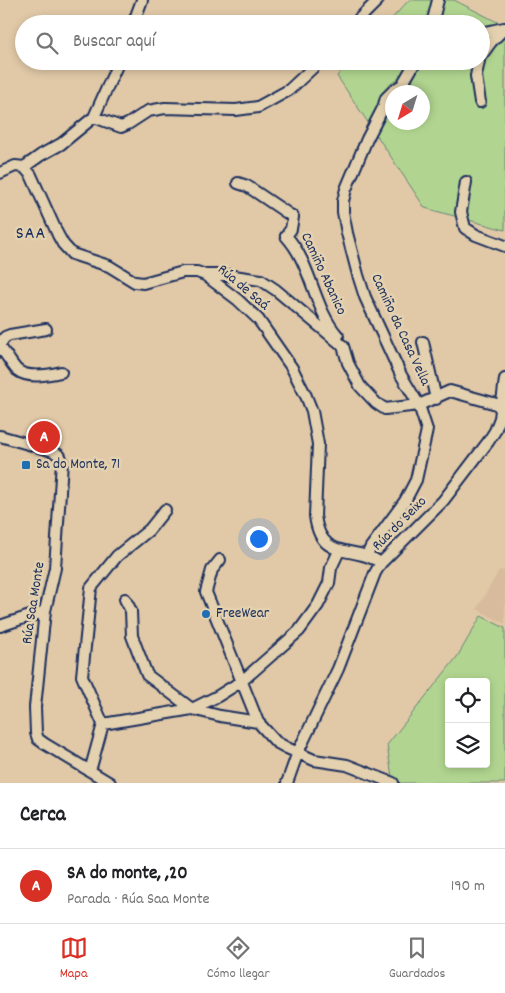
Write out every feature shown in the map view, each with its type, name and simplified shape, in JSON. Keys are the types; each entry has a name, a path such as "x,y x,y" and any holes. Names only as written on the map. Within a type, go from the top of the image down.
{"street":[{"path":"136,15 142,0"},
{"path":"363,15 378,0"},
{"path":"434,15 438,0"},
{"path":"490,31 505,28"},
{"path":"490,43 505,28"},
{"path":"0,172 16,166 24,167 61,144 94,117 116,70"},
{"path":"94,117 121,127 148,111 165,108 236,110 258,107 289,90 310,70"},
{"name":"Camiño da Casa Vella","path":"367,555 371,546 405,500 416,480 427,430 419,405 402,375 365,297 347,233 343,201 346,189 386,98 402,85 411,70"},
{"path":"477,70 476,76 480,102"},
{"name":"Rúa de Saá","path":"24,167 31,175 63,244 72,254 109,266 135,282 143,283 190,271 206,275 238,300 258,319 292,368 312,411 318,444 316,525 322,537 330,546 339,551"},
{"path":"466,182 461,212 465,228 476,235 505,246"},
{"name":"Camiño Abanico","path":"238,183 247,186 293,217 291,229 286,236 306,270 326,318 340,339 348,363 360,386 376,403 385,409 419,405 450,392 493,402 503,412"},
{"name":"Camiño Abanico","path":"206,275 227,275 261,280 289,300 343,346"},
{"path":"46,329 10,335 5,337 0,346 16,369 21,372 34,375 61,372"},
{"path":"423,342 436,399"},
{"name":"Rúa do Seixo","path":"286,783 298,752 338,669 365,598 381,563 432,513 462,478 495,431 503,412 505,379"},
{"name":"Rúa Saa Monte","path":"0,436 53,451 60,456 62,462 55,568 45,611 35,707 36,733 38,739 45,744 107,782"},
{"path":"90,771 103,724 82,676 91,588 117,556 149,530 165,510"},
{"path":"103,724 192,709 218,696 242,681 299,631 318,605 329,583 331,568 339,551 367,555 381,563"},
{"path":"220,560 212,570 206,592 258,722 276,742 314,760 347,765 393,783"},
{"path":"125,599 131,611 132,636 147,675 192,709 258,722"},
{"path":"0,626 45,611"}],"shaded area":[{"path":"499,570 505,571 505,624 477,609"}],"green space":[{"path":"409,0 454,0 483,15 395,15"},
{"path":"490,18 505,26 505,230 425,208 337,76 343,70 490,70"},
{"path":"481,616 505,628 505,783 393,783 387,745 457,657"}],"place":[{"name":"SA do monte, ,20","path":"44,437"},
{"name":"Sa do Monte, 71","path":"26,465"},
{"name":"FreeWear","path":"206,614"}],"district":[{"name":"SAA","path":"31,234"}]}
